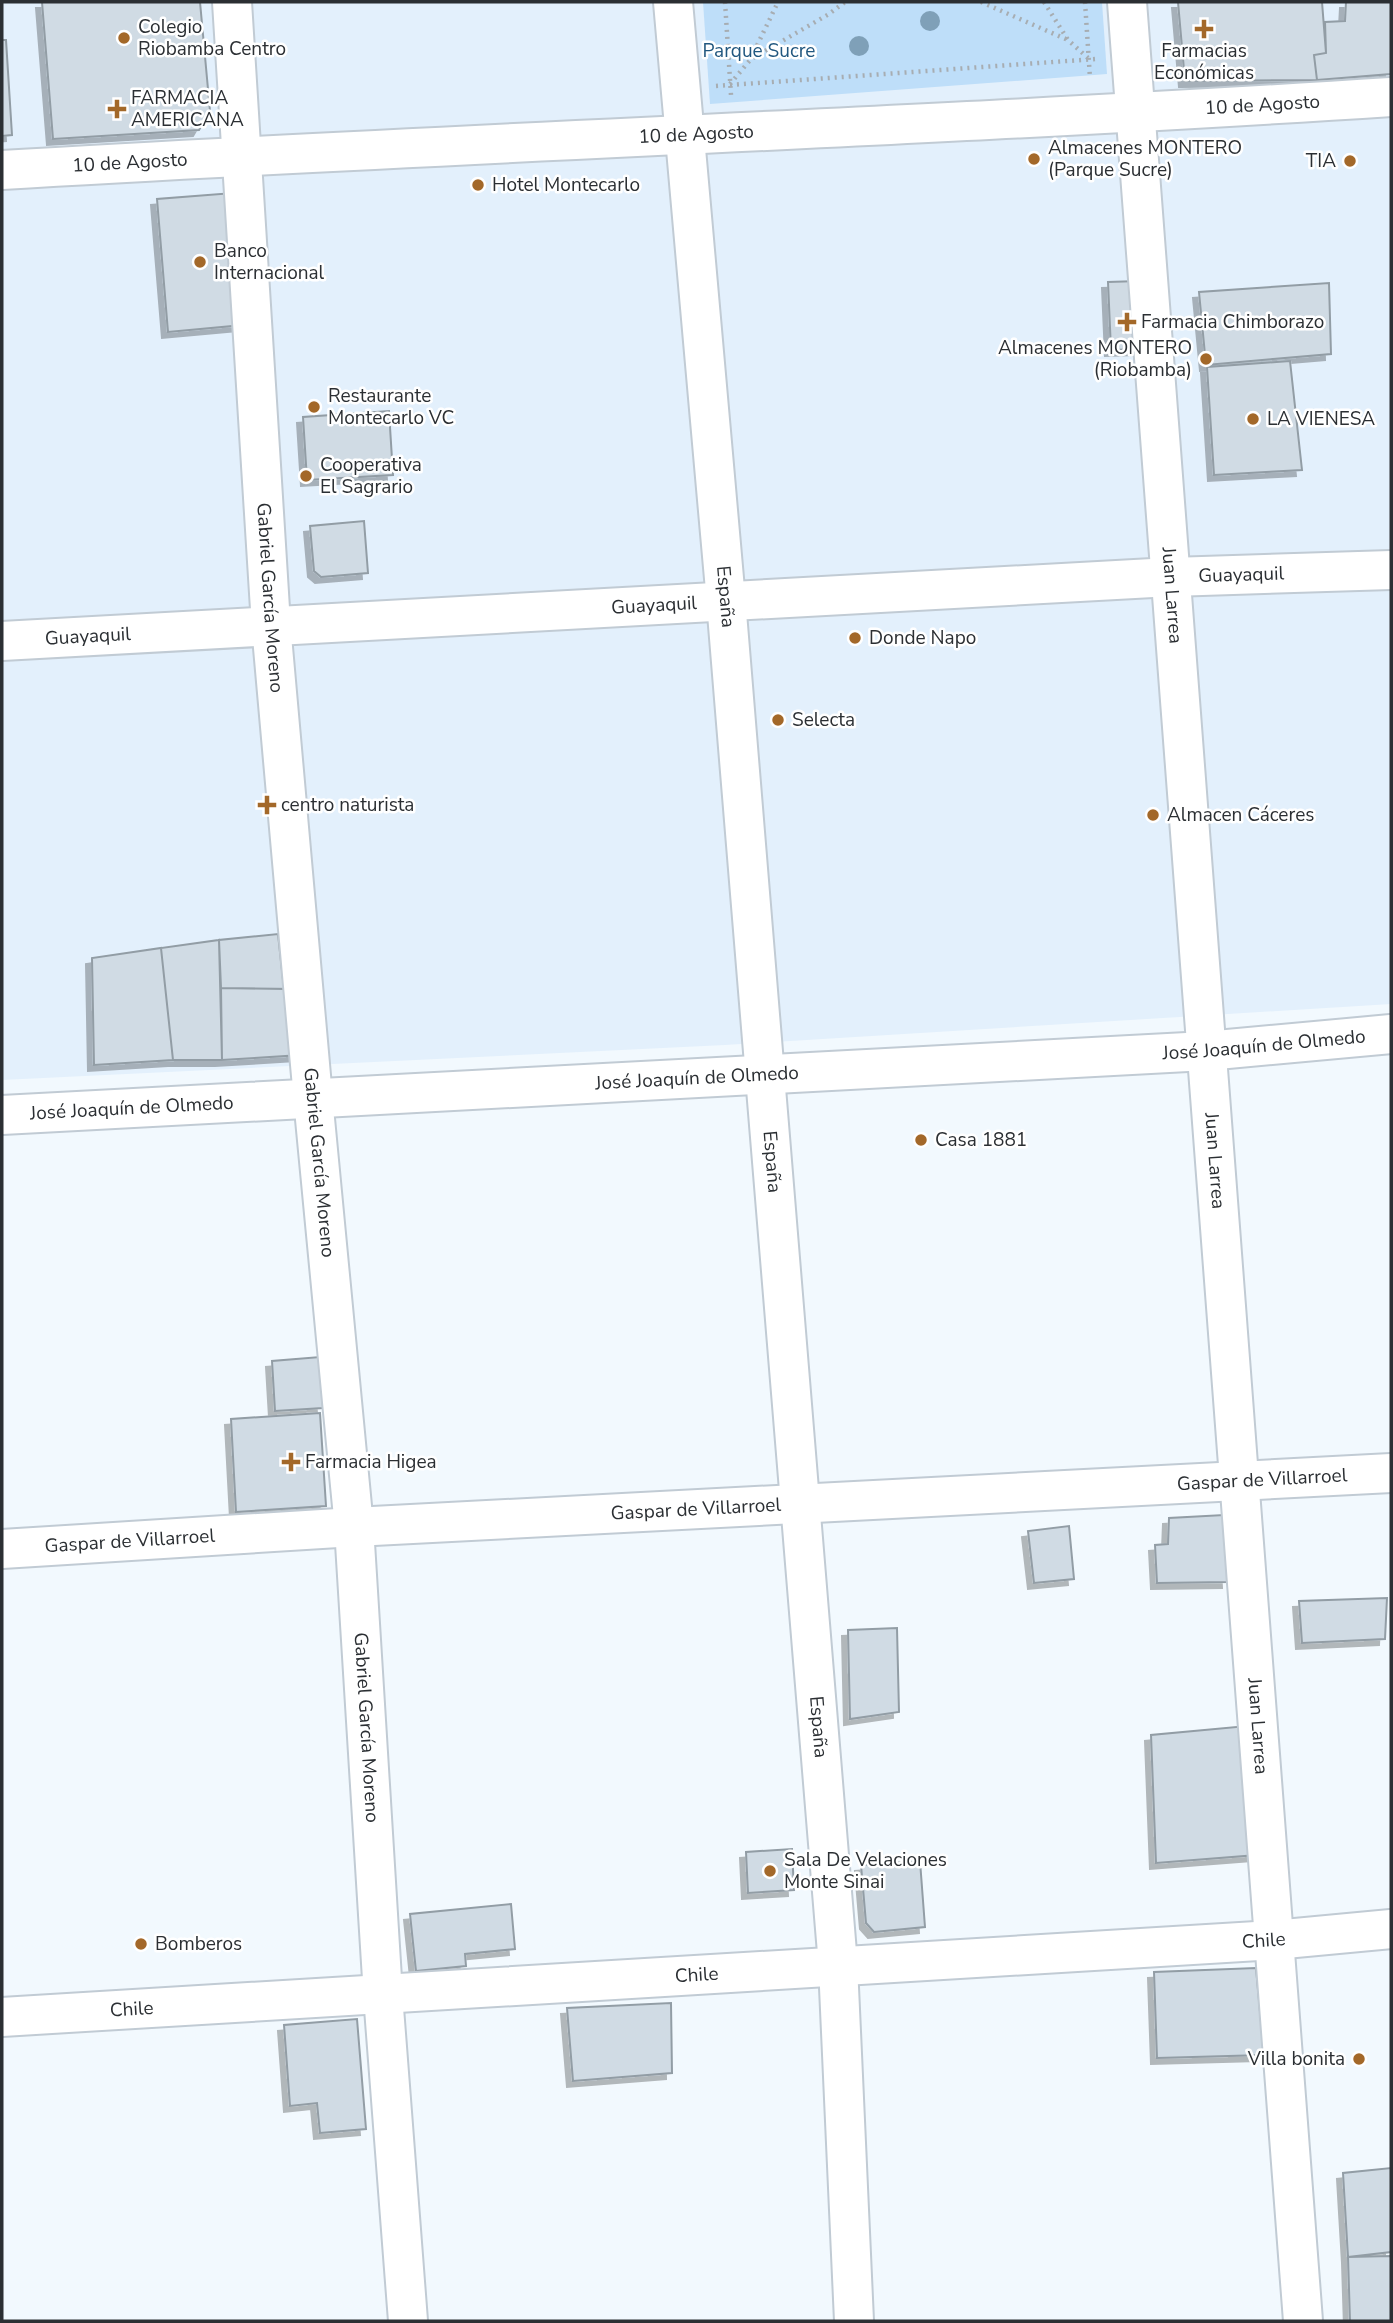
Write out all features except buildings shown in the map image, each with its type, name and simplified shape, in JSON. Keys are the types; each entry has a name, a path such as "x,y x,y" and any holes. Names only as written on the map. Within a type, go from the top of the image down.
{"street":[{"name":"Gabriel García Moreno","path":"232,2 271,625 354,1527 383,1995 408,2321"},
{"name":"España","path":"673,2 726,601 838,1965 854,2321"},
{"name":"Juan Larrea","path":"1127,2 1303,2321"},
{"name":"10 de Agosto","path":"2,170 243,155 1134,113 1391,97"},
{"name":"Guayaquil","path":"2,641 1171,577 1391,570"},
{"name":"José Joaquín de Olmedo","path":"2,1115 1206,1051 1391,1034"},
{"name":"Gaspar de Villarroel","path":"2,1549 354,1527 1391,1473"},
{"name":"Chile","path":"2,2017 1274,1940 1391,1929"}],"path":[{"path":"724,2 733,133"},
{"path":"730,84 751,59 778,2"},
{"path":"751,59 829,15 845,2"},
{"path":"981,2 1068,40"},
{"path":"1044,2 1068,40 1089,59"},
{"path":"1085,2 1093,115"},
{"path":"680,89 1130,56"}],"shaded area":[{"path":"2,2 1391,2 1391,1004 725,1045 2,1080"}],"green space":[{"name":"Parque Sucre","path":"703,2 1102,2 1107,74 710,104"}],"place":[{"name":"Farmacias Económicas","path":"1204,29"},
{"name":"Colegio Riobamba Centro","path":"124,38"},
{"name":"FARMACIA AMERICANA","path":"117,109"},
{"name":"Almacenes MONTERO (Parque Sucre)","path":"1034,159"},
{"name":"TIA","path":"1350,161"},
{"name":"Hotel Montecarlo","path":"478,185"},
{"name":"Banco Internacional","path":"200,262"},
{"name":"Farmacia Chimborazo","path":"1127,322"},
{"name":"Almacenes MONTERO (Riobamba)","path":"1206,359"},
{"name":"Restaurante Montecarlo VC","path":"314,407"},
{"name":"LA VIENESA","path":"1253,419"},
{"name":"Cooperativa El Sagrario","path":"306,476"},
{"name":"Donde Napo","path":"855,638"},
{"name":"Selecta","path":"778,720"},
{"name":"centro naturista","path":"267,805"},
{"name":"Almacen Cáceres","path":"1153,815"},
{"name":"Casa 1881","path":"921,1140"},
{"name":"Farmacia Higea","path":"291,1462"},
{"name":"Sala De Velaciones Monte Sinai","path":"770,1871"},
{"name":"Bomberos","path":"141,1944"},
{"name":"Villa bonita","path":"1359,2059"}]}
